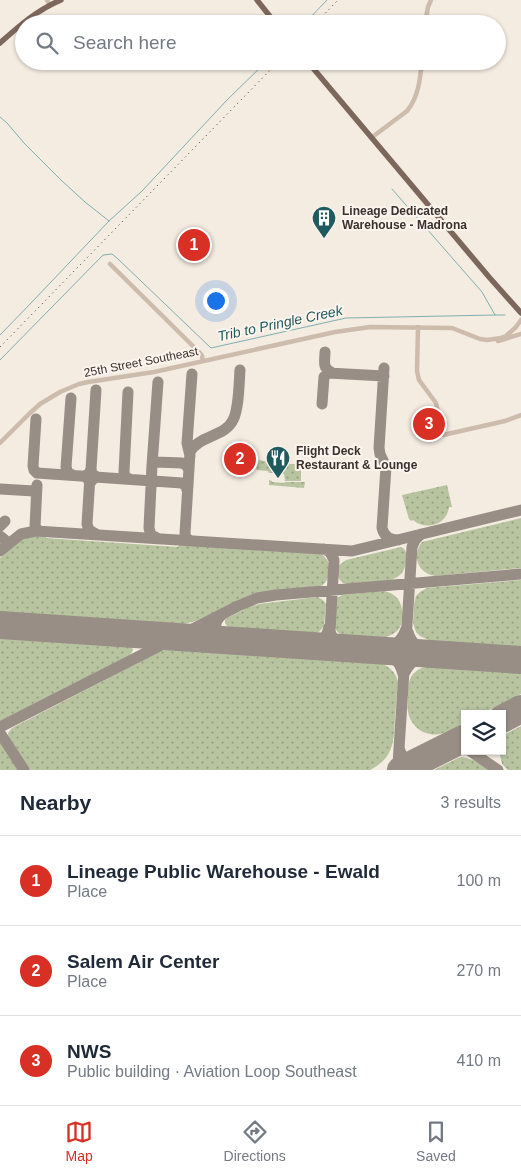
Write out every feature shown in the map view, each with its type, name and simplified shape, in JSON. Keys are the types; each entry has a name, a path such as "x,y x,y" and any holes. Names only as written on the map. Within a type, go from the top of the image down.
{"main road":[{"path":"33,15 48,2 61,0"},
{"path":"257,0 269,15"},
{"path":"0,43 15,30"},
{"path":"314,70 521,313"}],"street":[{"path":"427,15 431,0"},
{"path":"371,138 412,105 420,85 421,70"},
{"path":"110,264 200,353 204,361"},
{"path":"492,339 501,338 510,333 521,320"},
{"name":"25th Street Southeast","path":"0,443 40,404 55,395 88,382 154,372 359,328 452,328 480,339 496,341 521,334"},
{"path":"418,328 416,357 419,380 436,403 443,434 505,421 521,415"}],"green space":[{"path":"259,460 279,464 278,473 256,470"},
{"path":"281,464 301,464 301,481 285,481 284,474 281,473"},
{"path":"269,480 284,483 305,482 304,488 269,485"},
{"path":"447,485 452,507 449,507 440,522 424,525 409,519 402,495"},
{"path":"521,518 521,568 436,576 425,572 418,564 417,553 422,542"},
{"path":"35,535 46,536 46,538 178,547 179,545 322,554 328,561 329,568 326,581 321,586 253,594 196,621 172,627 0,616 0,558 23,538"},
{"path":"401,547 406,551 406,561 403,572 396,578 347,584 339,579 338,566 346,560"},
{"path":"521,580 521,650 439,645 420,636 416,632 413,623 416,596 427,588"},
{"path":"384,591 393,594 399,600 402,607 401,624 395,633 378,639 363,640 347,637 336,630 335,610 336,601 339,597"},
{"path":"318,597 326,604 324,626 319,632 306,636 238,632 225,623 227,618 259,604"},
{"path":"0,635 128,643 132,645 133,650 130,655 0,721"},
{"path":"178,646 372,659 385,665 392,670 398,682 394,734 391,748 384,760 370,770 29,770 9,741 8,733 12,728 159,652"},
{"path":"438,663 521,669 521,694 489,710 461,710 461,724 447,732 434,735 429,734 415,726 408,712 411,676 421,668"},
{"path":"521,726 521,770 508,770 502,764 500,755 506,755 506,734"},
{"path":"0,740 2,742 21,770 0,770"},
{"path":"462,757 473,760 490,770 434,770 458,758"}],"waterway":[{"name":"Trib to Pringle Creek","path":"313,15 327,0"},
{"name":"Trib to Pringle Creek","path":"0,335 258,70"},
{"name":"Trib to Pringle Creek","path":"0,117 61,180 109,221"},
{"name":"Trib to Pringle Creek","path":"392,189 482,292 495,315 505,315"},
{"name":"Trib to Pringle Creek","path":"0,360 103,255 112,254 211,348 346,318 495,315"}],"taxiway":[{"path":"325,352 325,366 331,372"},
{"path":"384,368 379,448 386,467 382,528 387,537 398,540"},
{"path":"191,541 186,538 185,533 190,452 199,442 224,430 233,420 238,403 240,370"},
{"path":"322,404 324,377 328,373 384,376"},
{"path":"190,456 187,443 192,374"},
{"path":"152,465 158,382"},
{"path":"91,469 89,474 84,476 90,483 97,477 92,474 91,469 96,390"},
{"path":"128,392 124,472 125,477 130,479"},
{"path":"71,398 66,467 68,473 73,475"},
{"path":"36,419 33,466 37,473 182,483 186,486 187,490"},
{"path":"157,538 151,535 149,528 152,465 156,462 182,463 189,470"},
{"path":"90,476 87,524 89,530 96,534"},
{"path":"37,485 35,527 39,531"},
{"path":"0,489 34,491 36,495"},
{"path":"0,551 21,534 36,531 352,551 521,510"},
{"path":"0,526 5,521"},
{"path":"395,770 398,764 412,547 415,540 421,534"},
{"path":"0,536 6,541"},
{"path":"324,549 330,552 334,560 330,631 337,642 348,648"},
{"path":"0,727 257,598 521,574"},
{"path":"223,614 216,622 217,630 222,637 232,641"},
{"path":"306,645 315,644 324,639 329,627"},
{"path":"374,650 394,645 401,639 406,629"},
{"path":"408,632 417,646 433,654"},
{"path":"378,651 394,658 400,665 403,674"},
{"path":"405,672 416,659 433,654"},
{"path":"0,733 24,770"},
{"path":"448,746 461,747"},
{"path":"399,747 406,759 412,761 420,760"},
{"path":"476,755 498,770"}],"runway":[{"path":"0,625 521,660"},
{"path":"506,717 521,709"},
{"path":"401,770 461,740"}],"railway":[{"path":"324,15 338,0"},
{"path":"0,347 270,70"}],"place":[{"name":"Lineage Dedicated Warehouse - Madrona","path":"324,239"},
{"name":"Lineage Public Warehouse - Ewald","path":"194,245"},
{"name":"NWS","path":"429,424"},
{"name":"Salem Air Center","path":"240,459"},
{"name":"Flight Deck Restaurant & Lounge","path":"278,479"}]}
